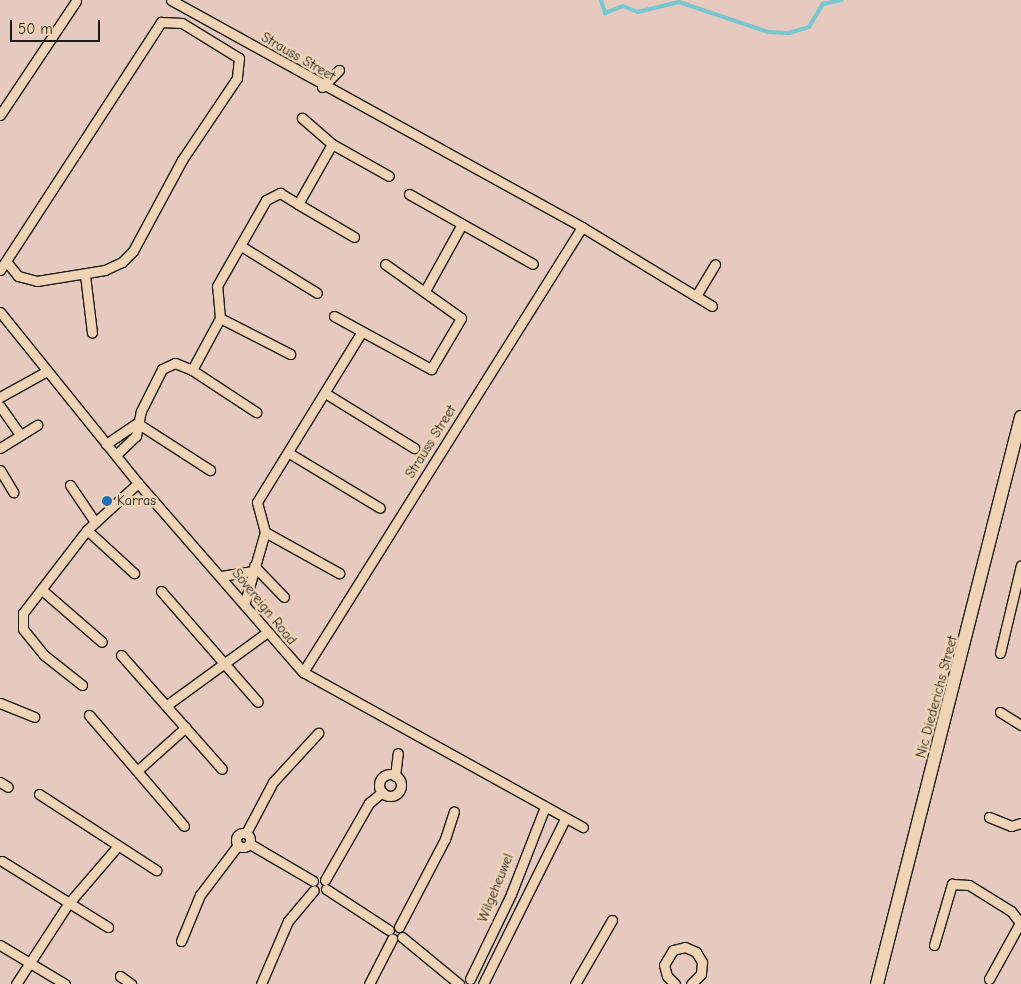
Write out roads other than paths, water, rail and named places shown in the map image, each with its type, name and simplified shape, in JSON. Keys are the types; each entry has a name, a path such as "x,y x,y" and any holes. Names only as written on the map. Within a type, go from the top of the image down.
{"street":[{"name":"Strauss Street","path":"171,0 322,87 582,227 712,306"},
{"path":"0,115 76,1"},
{"path":"0,270 154,29 171,19 238,58 241,68 182,160 133,251 122,262 85,275 27,280 6,261"},
{"path":"322,87 339,70"},
{"path":"302,118 332,144 389,176"},
{"path":"298,204 332,144"},
{"path":"192,370 220,318 215,293 273,194 286,195 354,237"},
{"path":"409,194 533,264"},
{"path":"426,289 462,224"},
{"name":"Strauss Street","path":"303,672 582,227"},
{"path":"241,246 317,293"},
{"path":"334,316 361,333 431,369 461,318 426,289 385,264"},
{"path":"696,296 715,264"},
{"path":"85,275 92,333"},
{"name":"Sovereign Road","path":"0,312 138,483 245,602 266,632 303,672 565,819 583,827"},
{"path":"220,318 290,354"},
{"path":"245,602 264,532 256,502 289,453 361,333"},
{"path":"116,456 135,438 137,423 162,368 175,363 192,370 256,412"},
{"path":"0,398 46,371"},
{"path":"325,394 414,448"},
{"path":"0,406 20,435"},
{"name":"Nic Diederichs Street","path":"877,984 1021,417"},
{"path":"106,444 137,423"},
{"path":"137,423 210,470"},
{"path":"0,448 37,425"},
{"path":"289,453 380,508"},
{"path":"0,470 13,492"},
{"path":"82,685 44,655 23,628 23,613 87,530 138,483"},
{"path":"70,485 96,522"},
{"path":"87,530 134,573"},
{"path":"264,532 339,573"},
{"path":"221,576 253,568"},
{"path":"253,568 284,597"},
{"path":"1000,653 1020,571"},
{"path":"42,590 102,642"},
{"path":"161,591 258,702"},
{"path":"167,705 266,632"},
{"path":"121,655 222,769"},
{"path":"0,703 34,717"},
{"path":"1000,712 1021,725"},
{"path":"89,715 184,826"},
{"path":"138,770 186,728"},
{"path":"238,846 237,836 246,833 272,782 318,733"},
{"path":"382,792 397,794 401,782 396,776 398,753"},
{"path":"325,884 369,803 382,792 384,777 396,776"},
{"path":"39,794 117,847 156,870"},
{"name":"Wilgeheuwel","path":"467,981 511,894 544,807"},
{"path":"369,984 392,939 400,932 445,839 454,811"},
{"path":"989,816 1011,826 1021,823"},
{"name":"Wilgeheuwel","path":"482,984 565,819"},
{"path":"246,833 250,844 314,885 325,884 389,930 400,932 459,984"},
{"path":"181,941 200,895 238,846 250,844"},
{"path":"16,984 68,904 117,847"},
{"path":"2,861 68,904 108,927"},
{"path":"261,984 288,921 314,885 325,884"},
{"path":"934,945 952,884 969,886 1011,911 1021,922 989,979"},
{"path":"575,984 612,920"},
{"path":"389,930 392,939"},
{"path":"0,945 65,984"},
{"path":"675,984 664,971 665,959 673,950 685,947 696,952 702,962 701,974 691,984"},
{"path":"120,976 131,984"},
{"path":"467,981 482,984"}],"waterway":[{"path":"601,0 605,13 623,6 638,12 679,2 768,32 789,33 809,27 823,4 842,0"}],"place":[{"name":"Karras","path":"107,501"}]}
